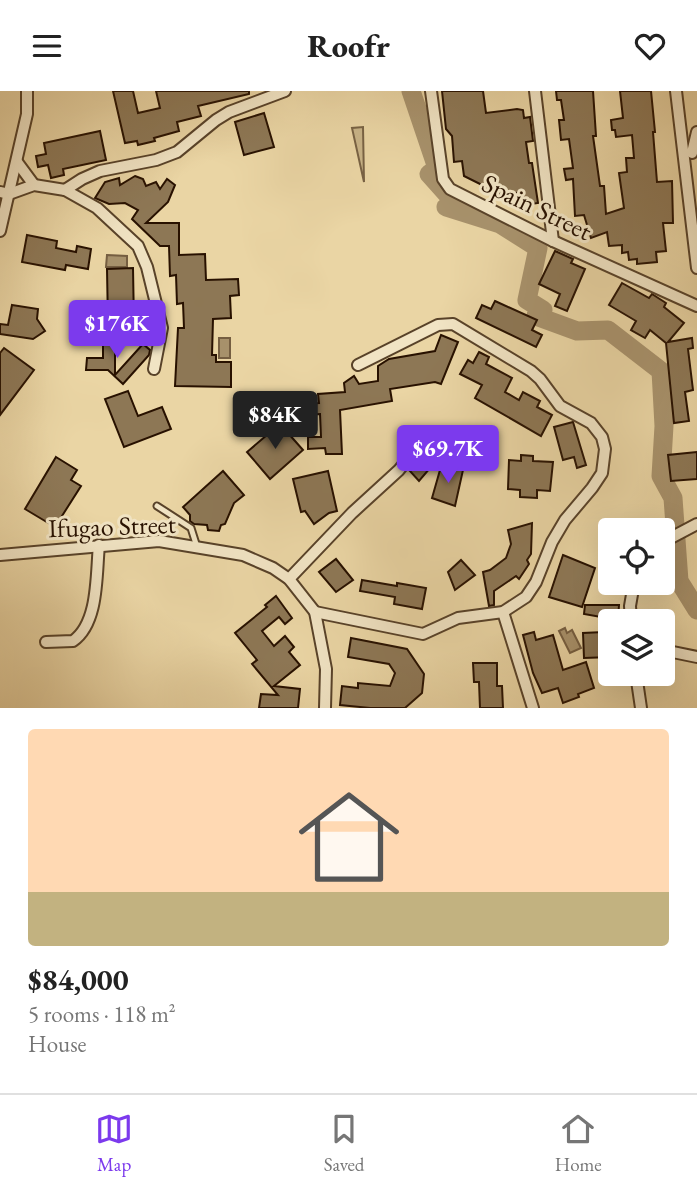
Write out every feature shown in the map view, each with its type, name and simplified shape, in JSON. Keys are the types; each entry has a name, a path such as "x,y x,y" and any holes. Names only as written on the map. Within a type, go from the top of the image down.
{"street":[{"path":"0,231 4,193 17,162 27,114 27,91"},
{"path":"65,190 100,171 156,160 177,152 216,120 285,91"},
{"name":"Spain Street","path":"431,91 445,184 450,189 553,241 697,306"},
{"path":"535,91 553,241"},
{"path":"676,91 691,152 697,268"},
{"path":"691,152 697,132"},
{"path":"17,162 34,185"},
{"path":"4,193 34,185 65,190 97,208 138,246 148,267 162,328 154,369"},
{"path":"314,612 423,634 458,618 503,612 526,597 536,582 552,542 565,520 602,473 605,449 602,437 591,423 560,406 531,371 453,324 438,325 358,365"},
{"path":"289,579 352,513 398,470 421,442"},
{"path":"675,537 697,524"},
{"name":"Ifugao Street","path":"0,555 159,541 243,555 273,568 289,579 314,612 326,669 325,708"},
{"path":"46,642 73,641 84,629 92,608 99,545"},
{"path":"503,612 533,708"},
{"path":"675,652 697,657"},
{"path":"638,686 641,708"}],"lane":[{"path":"158,506 191,529 197,547"}],"shaded area":[{"path":"363,127 364,182 352,128"},
{"path":"107,255 127,256 127,267 106,267"},
{"path":"219,338 230,338 230,358 219,358"},
{"path":"565,628 567,633 572,630 581,648 570,653 559,631"}],"building":[{"path":"113,91 133,91 138,113 160,108 156,91 249,91 249,94 198,106 201,116 177,122 179,131 138,145 137,141 125,143"},
{"path":"442,91 483,91 486,113 517,109 523,110 524,118 530,117 533,141 526,142 538,203 518,206 516,193 502,195 464,176 462,161 454,162 452,136 446,129"},
{"path":"556,91 593,91 596,136 593,136 600,186 604,186 606,214 624,208 619,173 627,172 626,158 634,158 632,135 616,137 615,130 612,130 611,120 623,118 620,91 651,91 657,182 672,181 673,223 663,223 666,251 656,252 657,262 637,264 637,259 629,260 628,252 622,253 622,245 609,246 607,232 591,238 584,215 575,216 573,179 566,180 564,169 573,168 569,139 561,140 559,120 564,120 561,100 557,100"},
{"path":"264,113 274,147 244,155 235,122"},
{"path":"100,131 106,160 63,169 64,175 51,178 48,165 38,167 36,156 46,154 44,143"},
{"path":"135,176 143,179 146,186 156,182 160,189 167,179 175,185 168,202 146,223 179,223 179,255 205,254 206,280 238,279 239,295 230,296 231,318 213,319 212,355 216,355 216,362 231,362 231,387 175,386 178,328 184,328 183,303 177,304 176,275 170,276 169,246 160,246 132,219 138,210 125,203 109,204 95,198 105,182 119,178 120,185"},
{"path":"27,235 57,241 56,248 76,252 77,246 91,249 88,269 66,265 65,270 22,262"},
{"path":"555,251 573,259 571,263 585,269 567,311 555,306 560,294 539,284"},
{"path":"133,268 134,325 108,325 107,269"},
{"path":"622,283 649,298 652,294 666,303 664,307 684,323 668,342 692,338 693,348 688,349 693,390 685,392 689,421 674,423 666,343 650,330 645,338 631,330 636,321 609,305"},
{"path":"495,301 537,320 532,330 542,335 536,347 476,318 482,305 491,309"},
{"path":"12,305 38,309 37,319 45,331 33,339 0,334 0,324 8,325"},
{"path":"103,334 115,334 115,375 143,344 150,350 149,355 123,384 108,370 86,370 87,358 103,358"},
{"path":"441,335 458,342 441,384 435,382 390,389 392,401 340,410 342,454 326,454 325,448 308,449 308,437 321,437 320,414 300,415 299,404 319,403 318,394 345,392 344,383 354,376 359,384 378,381 378,366 389,359 435,351"},
{"path":"4,348 34,370 0,415 0,353"},
{"path":"479,352 489,357 486,364 512,378 505,392 519,400 523,392 540,401 537,407 552,415 541,436 475,398 482,385 460,374 468,360 473,363"},
{"path":"128,391 138,416 162,407 171,429 124,447 105,399"},
{"path":"573,422 586,465 577,468 574,457 563,460 554,427"},
{"path":"280,424 303,450 270,479 247,452"},
{"path":"435,436 447,448 419,481 409,470"},
{"path":"697,452 697,479 671,481 668,455"},
{"path":"521,455 533,456 533,461 553,462 550,491 537,490 537,498 520,497 520,490 508,489 509,460 521,461"},
{"path":"56,457 77,470 71,480 81,486 55,527 25,509"},
{"path":"442,463 463,470 455,506 432,498"},
{"path":"223,471 244,495 234,503 219,531 208,530 207,525 190,521 190,515 183,507"},
{"path":"328,471 337,511 329,513 314,524 305,511 301,512 293,479"},
{"path":"532,523 531,554 527,560 529,564 519,579 516,576 494,591 494,605 489,606 483,572 506,558 511,544 508,530"},
{"path":"563,555 595,568 582,607 549,597"},
{"path":"336,559 353,580 336,592 319,572"},
{"path":"461,560 475,575 455,590 448,572"},
{"path":"362,580 426,588 422,609 394,604 395,597 360,591"},
{"path":"276,596 292,618 285,624 279,617 262,631 274,646 285,636 294,647 289,652 300,665 274,686 300,689 298,708 259,708 261,694 278,695 252,664 257,660 235,633 267,607 265,605"},
{"path":"585,605 619,605 619,609 598,609 598,616 584,614"},
{"path":"534,632 536,640 553,635 563,670 586,662 594,688 563,703 558,688 542,693 533,673 523,635"},
{"path":"598,632 598,657 584,658 583,633"},
{"path":"351,638 407,649 424,674 422,693 405,708 340,705 342,686 358,688 358,683 390,686 395,673 389,664 348,657"},
{"path":"473,663 497,663 497,686 502,686 503,708 480,708 479,682 474,682"}],"waterway":[{"path":"411,91 437,168 429,174 454,202 446,207 500,224 538,248 527,300 543,310 536,316 577,331 608,330 661,371 664,426 661,476 673,498 679,581 697,610"}]}
